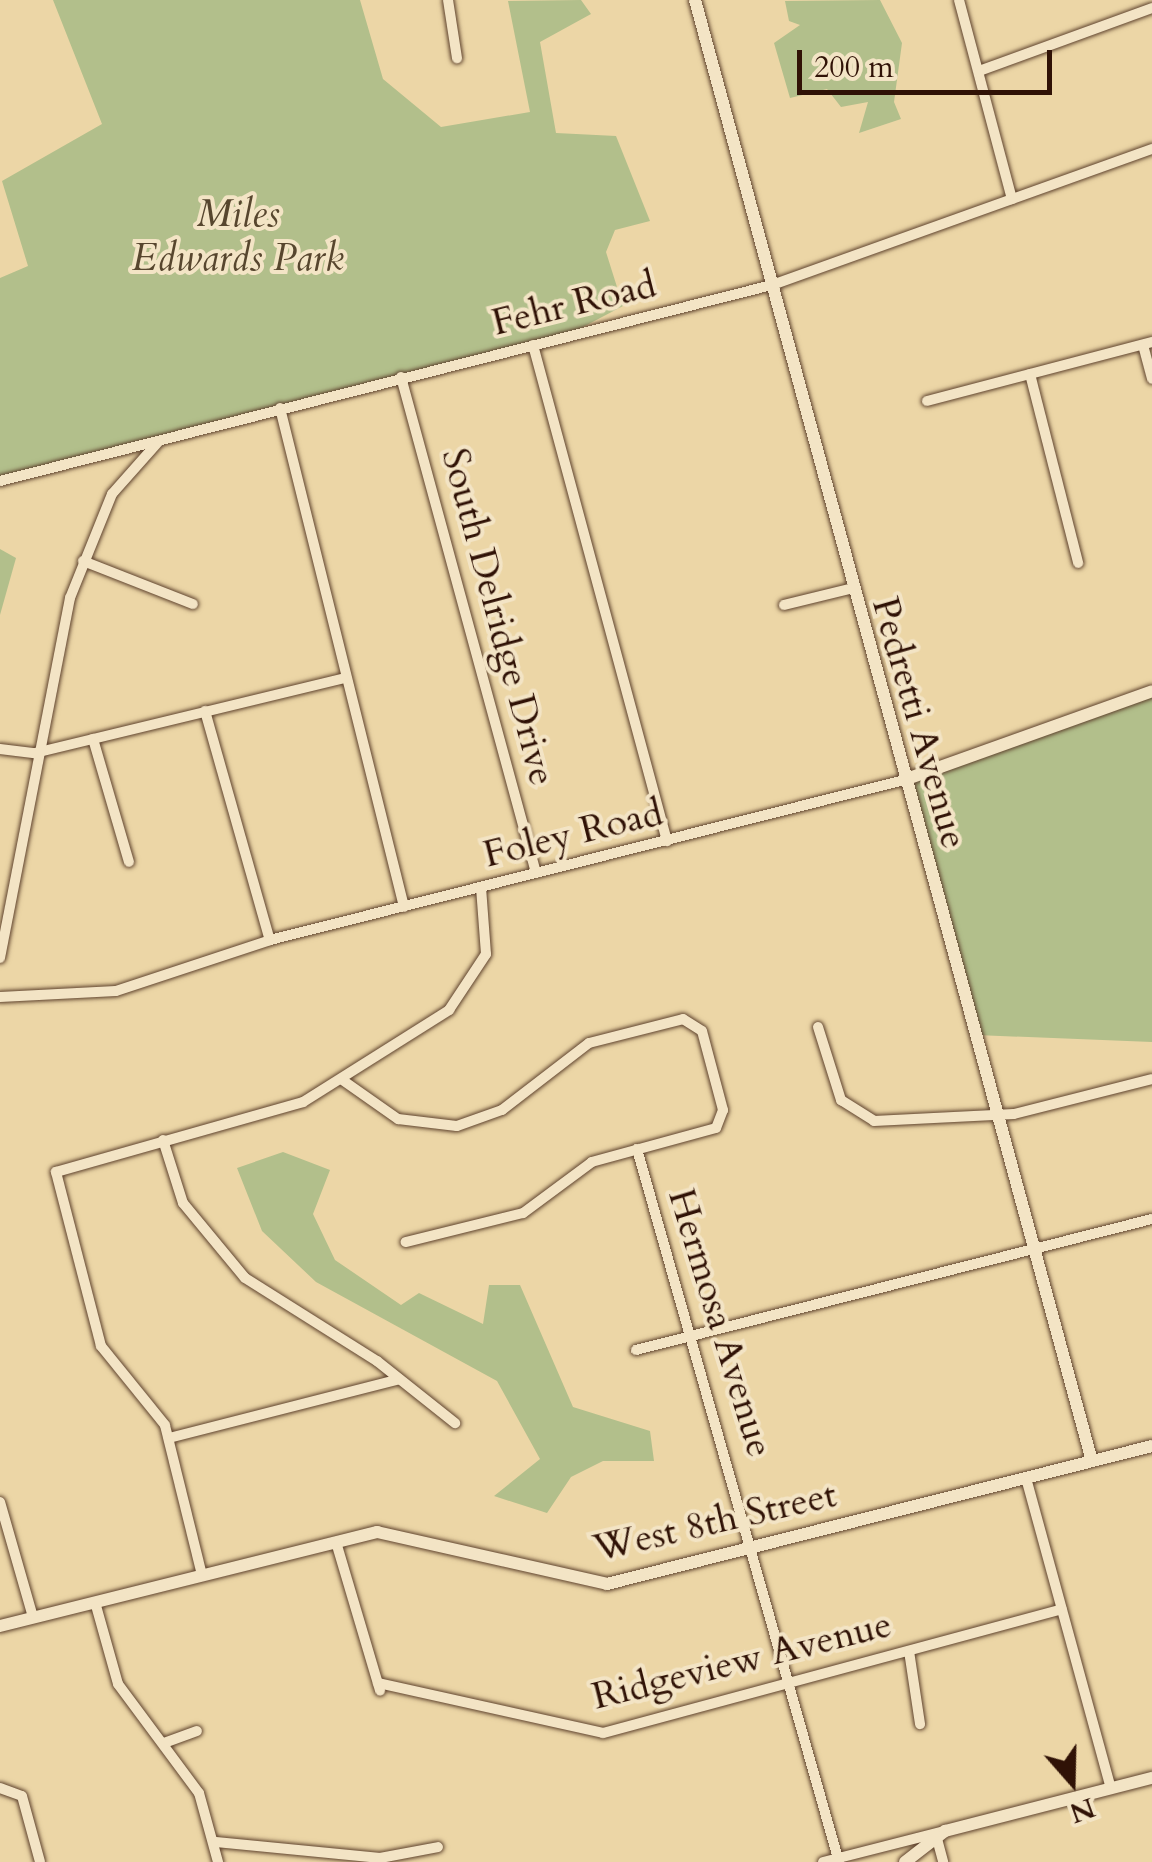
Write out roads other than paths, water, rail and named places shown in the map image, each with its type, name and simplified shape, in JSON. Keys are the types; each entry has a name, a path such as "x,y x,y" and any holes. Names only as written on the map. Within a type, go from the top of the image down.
{"street":[{"path":"448,0 457,58"},
{"name":"Pedretti Avenue","path":"695,0 849,590 1092,1460"},
{"path":"959,0 1012,199"},
{"path":"978,71 1152,8"},
{"name":"Fehr Road","path":"0,481 772,285 1152,149"},
{"path":"928,401 1147,343 1152,379"},
{"path":"534,345 668,841"},
{"path":"1030,374 1078,563"},
{"name":"South Delridge Drive","path":"402,377 536,873"},
{"path":"280,408 404,906"},
{"path":"0,958 17,908 35,753 83,561 112,494 160,441"},
{"path":"83,561 194,604"},
{"path":"784,606 849,590"},
{"path":"0,749 35,753 345,678"},
{"name":"Foley Road","path":"0,997 116,991 270,940 904,780 1152,692"},
{"path":"205,711 270,940"},
{"path":"93,740 129,862"},
{"path":"202,1576 169,1438 101,1346 55,1183 70,1163 288,1108 341,1079 466,994 488,942 481,887"},
{"path":"341,1079 398,1119 457,1126 502,1110 588,1043 683,1019 702,1031 723,1117 710,1132 637,1149 581,1168 523,1213 406,1242"},
{"path":"818,1027 835,1089 859,1116 998,1114 1152,1079"},
{"path":"163,1140 183,1202 244,1278 400,1379 455,1423"},
{"name":"Hermosa Avenue","path":"637,1149 695,1334 839,1860"},
{"path":"636,1350 1152,1220"},
{"path":"169,1438 400,1379"},
{"name":"West 8th Street","path":"0,1626 388,1532 597,1585 1152,1446"},
{"path":"1026,1478 1111,1788"},
{"path":"0,1502 32,1617"},
{"name":"Ridgeview Avenue","path":"336,1542 379,1687 592,1734 1062,1609"},
{"path":"95,1602 118,1684 199,1793 216,1842 218,1862"},
{"path":"909,1652 920,1724"},
{"path":"164,1743 197,1731"},
{"path":"823,1862 1152,1778"},
{"path":"0,1788 17,1791 26,1808 40,1862"},
{"path":"891,1844 908,1858 940,1833"},
{"path":"940,1833 943,1862"},
{"path":"216,1842 380,1858 438,1847"}],"park label":[{"name":"Miles Edwards Park","path":"238,237"}]}
